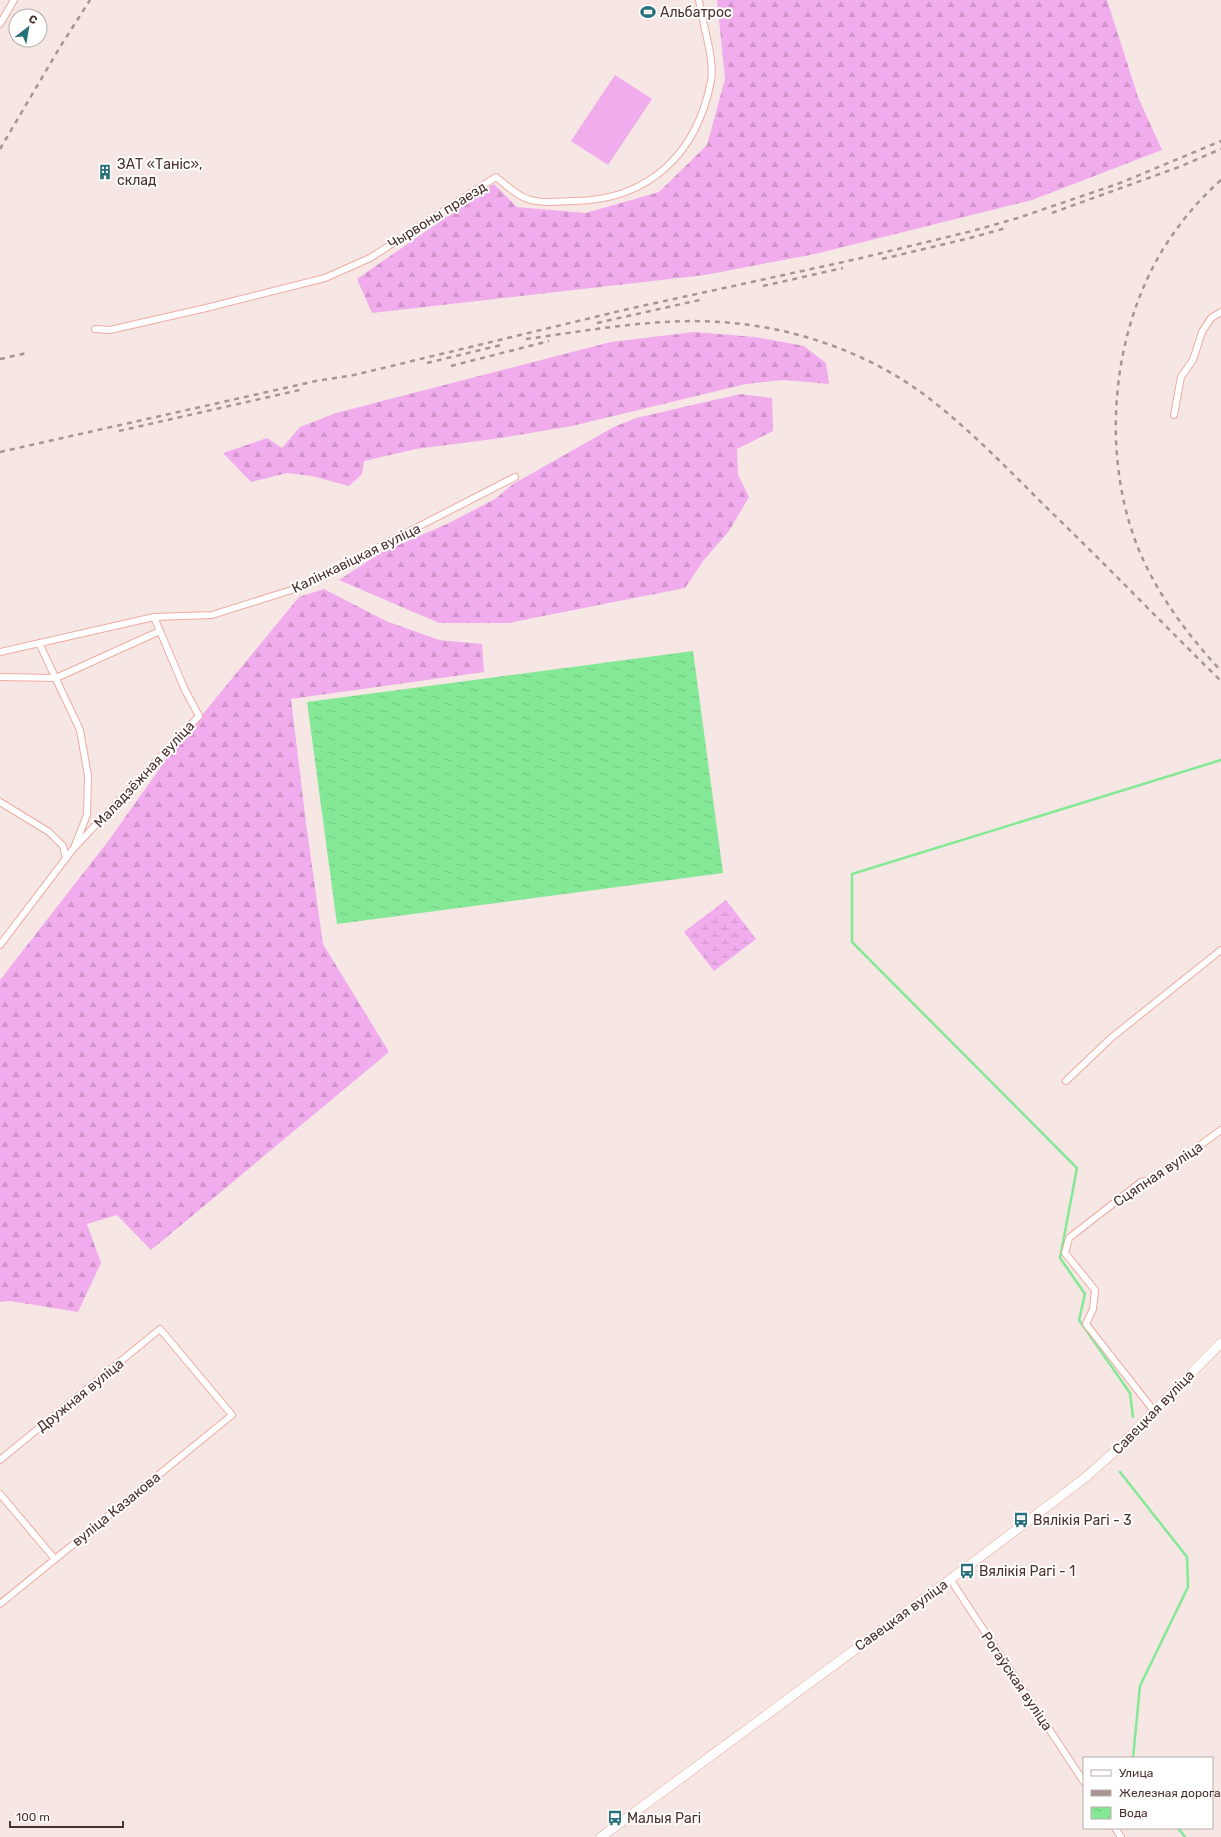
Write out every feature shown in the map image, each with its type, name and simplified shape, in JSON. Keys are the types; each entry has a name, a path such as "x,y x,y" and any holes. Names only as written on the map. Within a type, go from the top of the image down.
{"main road":[{"name":"Савецкая вуліца","path":"601,1837 1086,1477 1114,1452 1221,1343"}],"street":[{"path":"0,24 14,0"},
{"name":"Чырвоны праезд","path":"95,329 110,330 125,327 325,278 370,258 496,177 525,198 545,201 584,201 615,196 650,180 664,170 682,150 695,130 705,105 712,79 699,0"},
{"path":"1174,415 1181,377 1193,360 1202,332 1211,318 1221,312"},
{"name":"Калінкавіцкая вуліца","path":"0,652 154,617 212,615 301,587 515,477"},
{"path":"0,676 56,678 160,630 154,617"},
{"name":"Маладзёжная вуліца","path":"0,945 73,849 199,716 185,690 160,630"},
{"path":"39,643 80,730 88,776 87,815 73,849"},
{"path":"0,802 49,832 63,846 66,858"},
{"path":"1066,1081 1111,1038 1221,950"},
{"name":"Сцяпная вуліца","path":"1154,1411 1086,1324 1093,1309 1095,1290 1065,1252 1069,1238 1141,1182 1154,1179 1221,1130"},
{"name":"Дружная вуліца","path":"0,1460 160,1329 232,1415"},
{"name":"вуліца Казакова","path":"0,1604 54,1558 232,1415"},
{"path":"0,1494 54,1558"},
{"name":"Рогаўская вуліца","path":"950,1579 1083,1780"}],"green space":[{"path":"717,0 1107,0 1138,97 1162,150 1032,200 815,254 705,275 372,313 357,279 494,184 517,207 586,213 659,192 707,145 725,79"},
{"path":"615,75 652,99 608,165 571,141"},
{"path":"694,332 755,337 804,346 826,363 829,384 783,380 746,384 572,426 501,438 416,449 364,461 362,474 349,486 312,476 287,473 251,482 223,453 267,438 282,448 300,427 336,413 611,342"},
{"path":"740,394 772,398 773,431 737,449 738,475 749,497 729,531 703,561 685,588 508,623 439,623 339,580 382,552 447,524 495,499 513,484 614,427 636,418"},
{"path":"324,589 386,621 439,640 482,644 484,672 291,699 323,944 389,1052 151,1250 117,1215 87,1224 101,1263 78,1312 10,1301 0,1302 0,980 109,840 170,754 299,597"},
{"path":"726,900 756,939 714,971 684,932"}],"water":[{"path":"693,651 723,873 337,924 307,702"}],"waterway":[{"path":"1133,1417 1130,1393 1079,1320 1085,1294 1060,1258 1077,1168 852,942 852,874 1221,760"},
{"path":"1120,1472 1187,1557 1188,1587 1140,1686 1133,1757"},
{"path":"1179,1829 1185,1837"}],"railway":[{"path":"0,149 60,47 90,0"},
{"path":"0,452 316,381 354,375 628,309 857,259 972,231 1018,218 1120,183 1221,141"},
{"path":"1052,213 1179,167 1221,149"},
{"path":"1221,180 1208,192 1173,234 1153,268 1137,304 1125,343 1118,383 1116,423 1118,464 1124,503 1142,558 1161,593 1183,626 1221,671"},
{"path":"882,259 1006,228"},
{"path":"763,286 843,268"},
{"path":"597,323 704,299"},
{"path":"526,339 629,325 681,321 707,321 733,323 787,332 814,339 865,359 890,372 913,387 964,427 1221,681"},
{"path":"451,366 549,341"},
{"path":"427,363 501,345"},
{"path":"0,359 27,353"},
{"path":"119,431 304,389"}],"place":[{"name":"Альбатрос","path":"648,12"},
{"name":"ЗАТ «Таніс», склад","path":"105,172"},
{"name":"Вялікія Рагі - 3","path":"1021,1520"},
{"name":"Вялікія Рагі - 1","path":"967,1571"},
{"name":"Малыя Рагі","path":"615,1818"}]}
